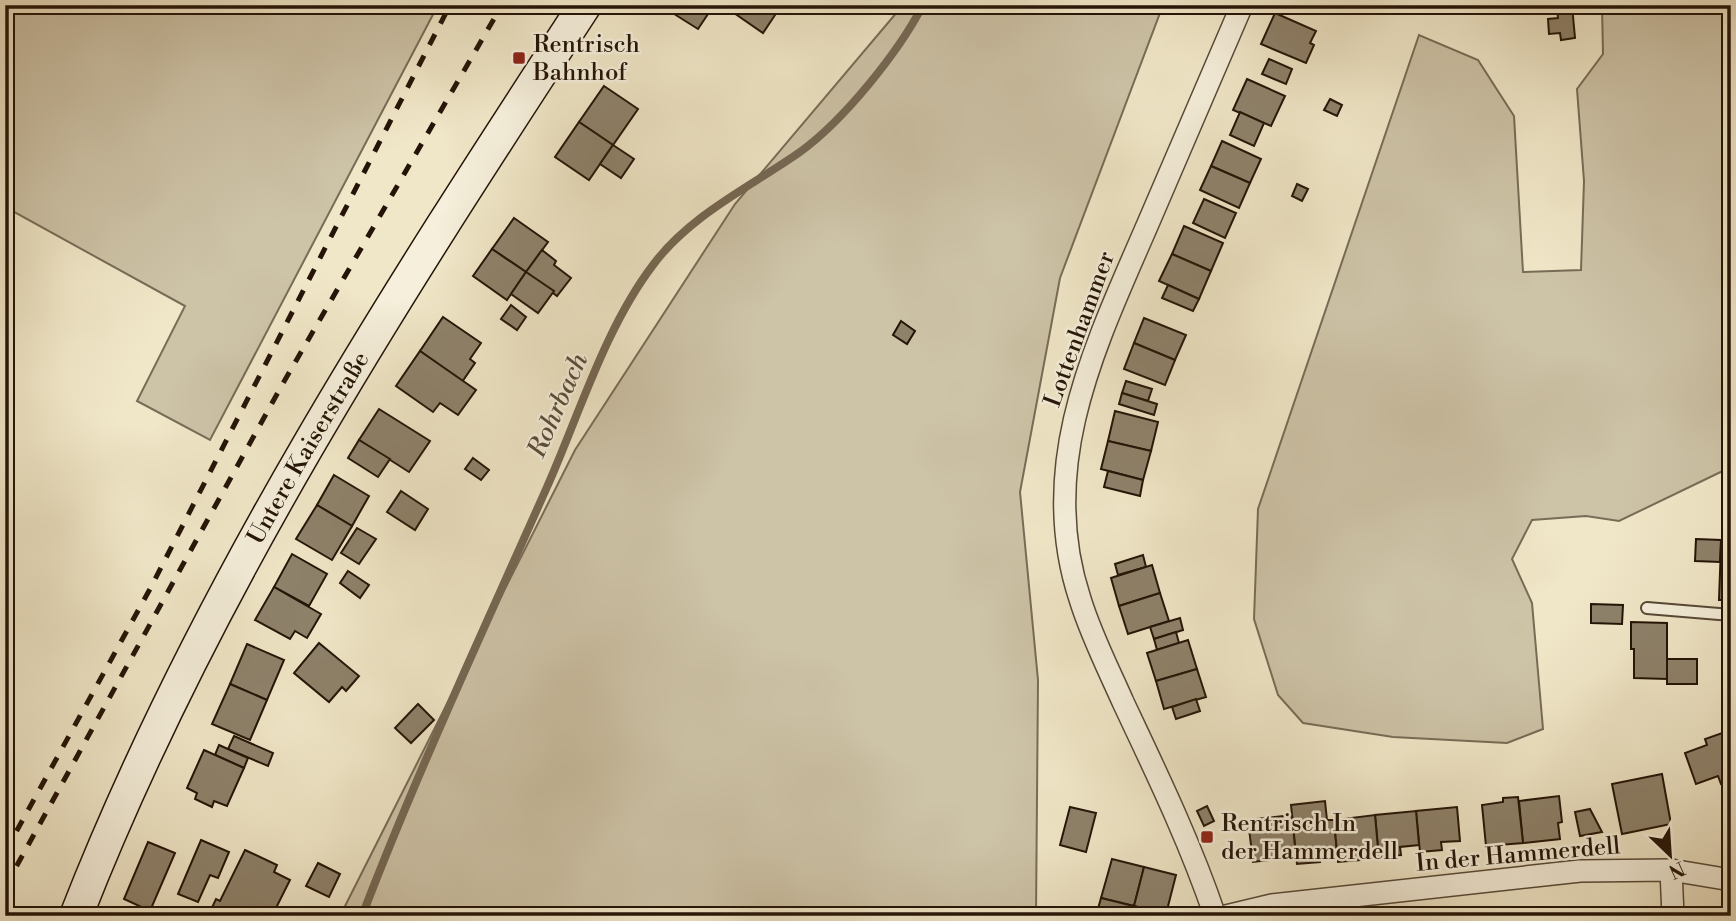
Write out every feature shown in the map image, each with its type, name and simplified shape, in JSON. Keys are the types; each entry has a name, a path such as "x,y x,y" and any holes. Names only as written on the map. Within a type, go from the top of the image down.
{"main road":[{"name":"Untere Kaiserstraße","path":"76,916 147,750 266,516 381,326 585,5"}],"street":[{"name":"Lottenhammer","path":"1214,916 1196,861 1079,598 1068,553 1065,472 1072,423 1084,380 1118,293 1242,5"},
{"name":"In der Hammerdell","path":"1227,916 1272,905 1580,871 1671,870 1731,880"},
{"path":"1671,870 1672,916"}],"lane":[{"path":"1647,608 1731,615"}],"shaded area":[{"path":"5,5 438,5 210,440 137,401 185,306 5,207"},
{"path":"903,5 1163,5 1060,278 1020,492 1038,680 1036,916 340,916 575,450 735,204"},
{"path":"1602,5 1731,5 1731,467 1619,521 1586,516 1532,520 1512,559 1532,603 1543,729 1507,743 1393,737 1303,723 1278,695 1254,619 1258,509 1419,35 1478,60 1514,116 1523,272 1581,270 1584,181 1577,89 1603,54"}],"building":[{"path":"714,5 698,29 663,7"},
{"path":"739,5 762,5 775,15 763,33 734,13"},
{"path":"1572,5 1575,38 1561,40 1560,33 1549,34 1548,19 1558,18 1557,7"},
{"path":"1275,13 1316,31 1310,43 1314,45 1306,63 1261,44"},
{"path":"1269,59 1292,69 1286,84 1262,74"},
{"path":"1247,79 1285,96 1271,126 1233,110"},
{"path":"604,86 638,109 613,145 579,122"},
{"path":"1330,99 1342,105 1337,116 1324,110"},
{"path":"1240,112 1264,123 1254,146 1230,135"},
{"path":"579,122 613,145 589,180 555,157"},
{"path":"1222,141 1261,159 1250,183 1211,166"},
{"path":"613,145 634,159 621,178 600,164"},
{"path":"1211,166 1250,183 1239,208 1200,190"},
{"path":"1297,184 1308,189 1302,201 1292,196"},
{"path":"1204,199 1236,213 1225,238 1193,223"},
{"path":"514,218 548,242 526,272 492,249"},
{"path":"1184,226 1223,243 1211,271 1172,254"},
{"path":"492,249 526,272 507,300 473,276"},
{"path":"542,250 556,261 554,265 571,278 557,296 526,272"},
{"path":"1172,254 1211,271 1199,299 1159,281"},
{"path":"526,272 554,291 538,313 511,294"},
{"path":"1168,285 1199,299 1193,311 1162,298"},
{"path":"511,305 526,317 517,330 501,319"},
{"path":"443,317 481,343 470,359 475,363 462,382 420,351"},
{"path":"1144,318 1186,335 1175,360 1134,343"},
{"path":"901,321 915,331 907,344 893,335"},
{"path":"1134,343 1175,360 1165,385 1124,369"},
{"path":"420,351 476,390 458,415 440,403 433,412 396,386"},
{"path":"1126,381 1152,389 1148,401 1122,393"},
{"path":"1122,393 1157,404 1154,415 1119,404"},
{"path":"379,409 430,441 409,472 359,440"},
{"path":"1115,411 1158,422 1151,451 1108,441"},
{"path":"359,440 390,459 378,477 348,458"},
{"path":"1108,441 1151,451 1143,480 1101,469"},
{"path":"473,458 489,470 481,480 465,469"},
{"path":"1108,471 1143,480 1140,496 1104,487"},
{"path":"334,475 369,496 352,526 317,505"},
{"path":"401,491 428,509 415,530 387,512"},
{"path":"317,505 352,526 332,560 296,539"},
{"path":"357,528 376,539 359,564 341,553"},
{"path":"1696,539 1721,540 1720,562 1695,561"},
{"path":"1721,545 1731,546 1731,600 1719,600"},
{"path":"292,554 327,574 309,606 274,587"},
{"path":"1143,555 1146,567 1118,575 1115,564"},
{"path":"1152,565 1160,593 1119,606 1111,578"},
{"path":"348,571 369,585 360,598 340,583"},
{"path":"274,587 321,614 307,638 295,631 290,639 255,620"},
{"path":"1160,593 1169,621 1128,634 1119,606"},
{"path":"1591,604 1623,605 1622,624 1591,623"},
{"path":"1180,618 1183,630 1154,639 1150,627"},
{"path":"1631,622 1667,623 1667,679 1634,678"},
{"path":"1176,632 1179,643 1157,650 1154,639"},
{"path":"1188,640 1197,669 1156,681 1147,653"},
{"path":"319,643 359,676 346,691 342,687 329,702 294,673"},
{"path":"247,644 284,660 267,700 230,684"},
{"path":"1667,659 1697,659 1697,684 1667,684"},
{"path":"1197,669 1206,697 1164,709 1156,681"},
{"path":"230,684 267,700 250,740 212,724"},
{"path":"1196,699 1200,711 1176,719 1172,707"},
{"path":"418,704 434,720 411,743 395,728"},
{"path":"1728,731 1731,740 1731,781 1721,784 1718,776 1696,784 1685,753 1707,745 1705,739"},
{"path":"234,736 273,753 268,766 228,749"},
{"path":"219,745 248,758 244,768 215,755"},
{"path":"204,750 244,768 227,806 214,801 212,807 195,799 197,793 187,788"},
{"path":"1662,774 1671,824 1622,834 1612,784"},
{"path":"1559,796 1562,822 1558,823 1560,839 1523,843 1519,801"},
{"path":"1518,797 1523,843 1486,846 1482,805 1503,802 1503,798"},
{"path":"1325,801 1327,820 1334,820 1337,853 1320,855 1320,862 1297,864 1291,805"},
{"path":"1207,806 1214,821 1204,826 1197,811"},
{"path":"1070,807 1096,813 1086,852 1060,845"},
{"path":"1457,807 1460,841 1441,842 1442,850 1420,852 1416,811"},
{"path":"1590,809 1602,832 1580,836 1575,812"},
{"path":"1416,811 1419,845 1400,847 1401,855 1379,857 1375,815"},
{"path":"1292,815 1295,848 1276,850 1277,859 1253,862 1248,820"},
{"path":"1375,815 1378,849 1359,851 1360,860 1338,862 1334,820"},
{"path":"201,840 229,852 218,878 210,875 198,902 178,894"},
{"path":"148,842 175,853 150,911 124,899"},
{"path":"245,850 277,865 274,872 290,880 272,916 208,916 216,899 220,901"},
{"path":"1112,859 1144,867 1134,906 1101,898"},
{"path":"318,863 340,874 329,897 306,886"},
{"path":"1144,867 1176,875 1166,914 1134,906"},
{"path":"1101,898 1166,914 1096,916"},
{"path":"1619,911 1620,916 1576,916 1576,915"}],"waterway":[{"name":"Rohrbach","path":"362,916 383,861 547,487 594,373 636,290 653,265 685,231 722,203 800,152 834,122 885,64 923,5"}],"railway":[{"path":"5,852 150,589 450,5"},
{"path":"5,887 282,385 502,5"}],"place":[{"name":"Rentrisch Bahnhof","path":"519,58"},
{"name":"Rentrisch In der Hammerdell","path":"1207,837"}]}
